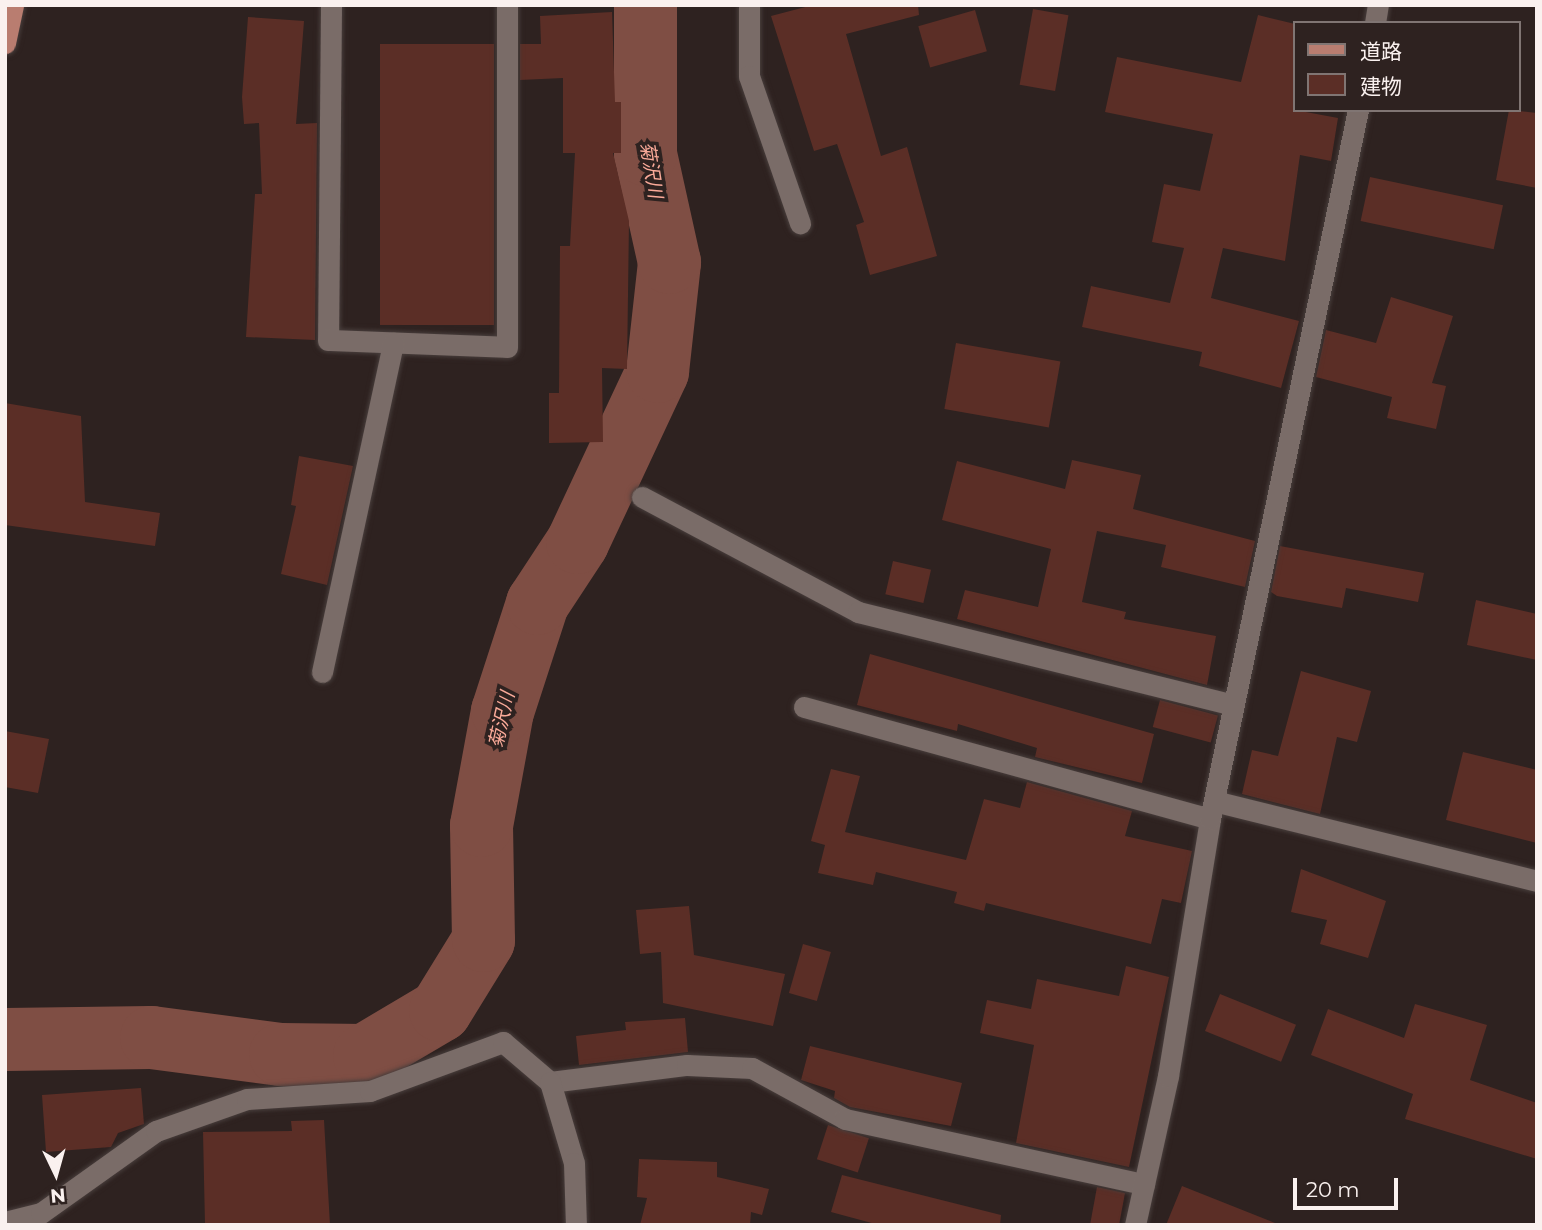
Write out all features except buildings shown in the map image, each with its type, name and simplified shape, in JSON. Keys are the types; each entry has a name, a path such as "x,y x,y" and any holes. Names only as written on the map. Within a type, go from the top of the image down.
{"main road":[{"path":"5,43 13,5"}],"street":[{"path":"331,5 328,340 507,346 507,5"},
{"path":"749,5 748,76 800,223"},
{"path":"1135,1225 1212,810 1358,112"},
{"path":"322,671 393,343"},
{"path":"642,497 858,612 1234,705"},
{"path":"804,707 1212,810 1537,881"},
{"path":"5,1222 41,1213 156,1131 247,1099 370,1091 503,1042 550,1082 574,1163 576,1225"},
{"path":"550,1082 687,1065 752,1068 845,1119 1144,1184"}],"waterway":[{"name":"菊沢川","path":"5,1039 151,1037 280,1054 364,1055 440,1010 483,940 481,825 502,711 537,603 577,542 657,371 669,262 645,154 645,5"}]}
